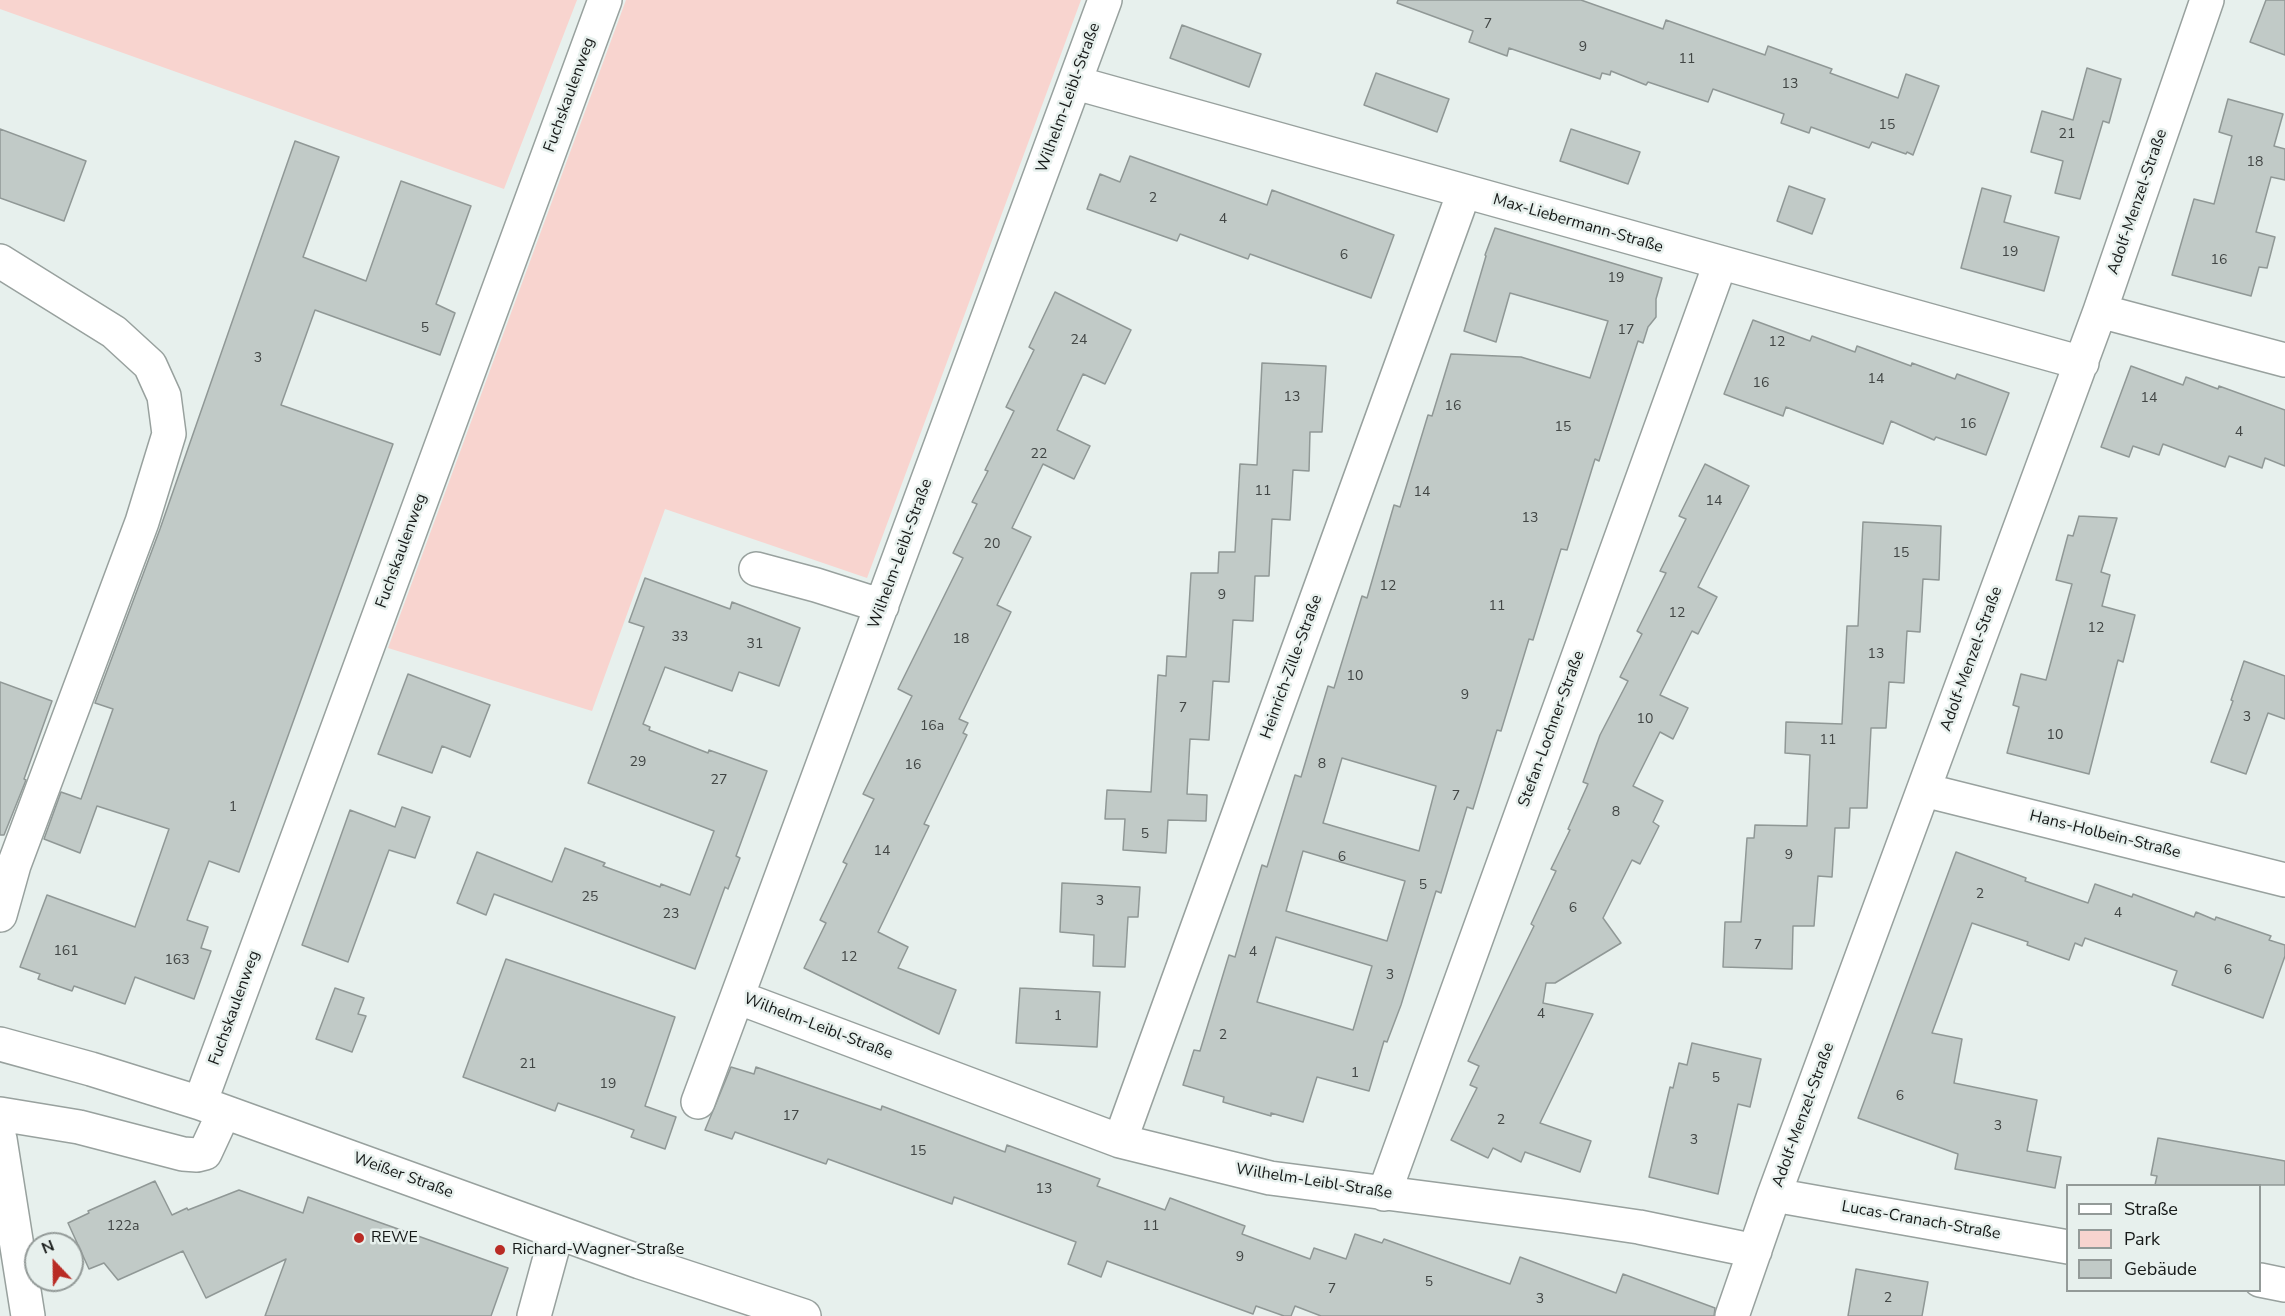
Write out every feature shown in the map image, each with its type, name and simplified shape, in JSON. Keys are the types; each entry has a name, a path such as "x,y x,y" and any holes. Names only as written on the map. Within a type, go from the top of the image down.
{"street":[{"name":"Fuchskaulenweg","path":"0,1114 79,1127 183,1154 205,1153 212,1107 605,0"},
{"name":"Wilhelm-Leibl-Straße","path":"1105,0 737,997 1120,1141 1270,1178 1628,1225 1755,1251"},
{"name":"Adolf-Menzel-Straße","path":"1732,1316 1774,1195 2082,363 2207,0"},
{"name":"Max-Liebermann-Straße","path":"1076,83 2082,363"},
{"name":"Heinrich-Zille-Straße","path":"1120,1141 1464,192"},
{"path":"0,261 114,332 150,365 164,396 170,434 142,522 14,865 0,915"},
{"name":"Stefan-Lochner-Straße","path":"1384,1194 1720,264"},
{"path":"2100,311 2285,360"},
{"path":"756,569 882,606"},
{"name":"Hans-Holbein-Straße","path":"1924,790 2285,880"},
{"path":"698,1102 737,997"},
{"name":"Weißer Straße","path":"0,1044 91,1069 212,1107 557,1232 758,1309 804,1316"},
{"path":"0,1139 28,1316"},
{"name":"Lucas-Cranach-Straße","path":"1774,1195 2066,1247"},
{"path":"534,1316 557,1232"},
{"path":"2261,1281 2285,1285"}],"green space":[{"path":"0,0 577,0 504,189 0,9"},
{"path":"626,0 1081,0 867,578 665,509 592,711 388,648"}],"building":[{"path":"1398,0 1581,0 1663,29 1666,20 1765,55 1768,46 1832,69 1830,73 1898,98 1906,74 1939,86 1913,155 1907,152 1906,154 1872,142 1869,148 1811,127 1809,133 1781,123 1784,114 1713,89 1708,102 1648,82 1646,85 1611,71 1610,75 1602,73 1600,79 1509,48 1507,56 1469,42 1473,31 1397,3"},
{"path":"2266,0 2285,0 2285,55 2250,42"},
{"path":"1182,25 1261,54 1249,87 1170,58"},
{"path":"2087,68 2121,79 2109,123 2103,121 2080,199 2055,193 2063,161 2031,152 2042,111 2073,120"},
{"path":"1376,73 1449,99 1437,132 1364,105"},
{"path":"2228,99 2283,114 2274,146 2285,149 2285,180 2271,177 2256,232 2275,237 2267,268 2259,267 2251,296 2172,275 2194,199 2214,204 2232,136 2219,132"},
{"path":"0,129 86,161 64,221 0,198"},
{"path":"1571,129 1640,152 1628,184 1560,161"},
{"path":"295,141 339,157 303,257 366,281 401,181 471,206 436,304 455,313 440,355 315,310 281,405 393,444 239,872 209,861 187,920 208,927 201,948 211,951 194,999 135,977 125,1004 74,986 72,991 38,979 40,974 20,967 47,895 135,927 169,829 97,806 80,853 44,839 61,792 81,799 113,709 95,703 160,529"},
{"path":"1130,156 1267,205 1272,190 1394,235 1371,298 1250,254 1248,259 1180,234 1177,241 1087,209 1100,174 1120,182"},
{"path":"1789,186 1825,199 1812,234 1777,221"},
{"path":"1982,188 2011,196 2004,222 2059,237 2044,291 1961,268"},
{"path":"1495,228 1662,278 1656,299 1656,317 1648,327 1643,343 1638,341 1599,461 1595,459 1567,550 1561,549 1533,640 1529,639 1501,731 1497,730 1473,809 1467,807 1441,893 1436,891 1401,1005 1387,1042 1384,1041 1369,1091 1317,1077 1303,1122 1271,1113 1271,1116 1223,1102 1224,1097 1183,1085 1194,1050 1200,1051 1229,955 1235,957 1262,865 1267,867 1295,775 1301,777 1328,686 1334,688 1362,596 1367,598 1394,505 1400,507 1428,415 1432,416 1451,354 1521,357 1590,378 1608,321 1510,293 1496,342 1464,331","holes":["1342,758 1436,786 1419,851 1323,823","1303,851 1405,881 1387,941 1286,911","1276,937 1372,966 1353,1030 1257,1002"]},
{"path":"1055,292 1131,330 1105,384 1083,374 1057,430 1090,446 1074,479 1043,464 1012,528 1031,537 997,605 1011,612 959,719 968,723 963,733 967,735 924,824 929,826 878,932 908,947 898,968 956,990 939,1034 804,968 826,923 820,920 847,864 843,862 874,799 863,794 912,696 898,689 963,558 953,553 977,504 972,502 988,471 985,470 1014,411 1006,407 1034,350 1029,347"},
{"path":"1753,320 1810,341 1812,336 1855,352 1857,346 1911,366 1912,363 1955,379 1957,374 2009,393 1986,455 1936,437 1934,440 1891,421 1883,444 1786,407 1783,416 1724,394"},
{"path":"1262,363 1326,366 1322,432 1310,432 1309,471 1293,470 1290,520 1272,519 1269,576 1255,576 1253,621 1233,620 1229,682 1213,681 1209,740 1190,739 1187,794 1207,795 1206,821 1168,820 1166,853 1123,850 1125,819 1105,819 1107,790 1151,792 1158,675 1166,676 1167,656 1186,657 1191,573 1218,573 1219,552 1235,552 1240,464 1257,465"},
{"path":"2131,366 2183,385 2186,377 2218,389 2219,386 2285,410 2285,466 2265,458 2262,468 2229,456 2225,467 2163,444 2159,455 2133,446 2129,457 2101,447"},
{"path":"1705,464 1749,486 1698,587 1717,597 1698,634 1692,631 1660,695 1688,708 1673,739 1660,732 1633,786 1663,801 1653,822 1659,826 1640,864 1632,860 1603,918 1621,943 1555,983 1546,983 1543,1003 1593,1014 1540,1123 1591,1141 1580,1172 1525,1152 1521,1162 1493,1148 1488,1158 1451,1140 1477,1088 1470,1085 1479,1066 1468,1061 1534,926 1531,924 1556,871 1551,869 1570,830 1568,829 1588,784 1583,782 1600,735 1628,681 1620,677 1642,634 1637,631 1666,573 1660,571 1686,519 1679,516"},
{"path":"2079,516 2117,518 2101,572 2110,575 2102,606 2135,615 2123,662 2118,660 2089,774 2007,753 2019,707 2013,705 2021,674 2046,680 2072,584 2056,580 2068,535 2073,536"},
{"path":"1863,522 1941,526 1939,580 1923,579 1920,632 1907,631 1904,683 1889,682 1886,728 1871,728 1867,808 1850,808 1849,828 1835,828 1832,877 1818,876 1814,926 1793,926 1792,969 1723,967 1725,922 1741,922 1747,838 1754,838 1755,825 1807,826 1810,755 1785,753 1786,722 1842,724 1847,626 1858,626"},
{"path":"645,578 730,609 732,602 800,628 779,686 739,672 732,691 665,667 643,724 650,727 649,730 708,753 709,750 767,771 736,856 740,858 728,889 725,887 695,969 494,894 486,915 457,903 477,852 552,882 565,848 605,863 603,866 660,887 661,884 690,895 714,831 588,783 644,627 629,622"},
{"path":"2244,661 2285,676 2285,719 2268,713 2246,774 2211,762 2233,701 2231,700"},
{"path":"408,674 490,705 470,757 442,746 432,773 378,754"},
{"path":"0,682 52,701 24,779 26,780 4,835 0,835"},
{"path":"402,807 430,817 415,858 389,850 348,962 302,945 350,810 395,827"},
{"path":"1956,852 2026,878 2025,881 2088,903 2095,884 2132,897 2133,894 2194,917 2196,912 2215,920 2216,917 2271,936 2269,940 2285,945 2285,956 2263,1018 2172,985 2177,971 2085,938 2082,946 2075,943 2069,960 2027,945 2028,942 1972,923 1932,1033 1962,1039 1954,1083 2037,1100 2027,1151 2061,1157 2055,1188 1955,1169 1958,1154 1858,1118"},
{"path":"1062,883 1140,887 1138,917 1128,917 1125,967 1093,966 1094,935 1060,932"},
{"path":"506,959 675,1017 645,1106 676,1117 665,1149 631,1137 634,1130 601,1118 558,1103 555,1111 463,1077"},
{"path":"335,988 364,998 358,1014 366,1016 352,1052 316,1039"},
{"path":"1020,988 1100,992 1097,1047 1016,1043"},
{"path":"1692,1043 1761,1059 1750,1107 1738,1104 1718,1194 1649,1177 1670,1087 1673,1088 1679,1063 1687,1065"},
{"path":"731,1067 754,1074 756,1067 881,1110 882,1106 1005,1152 1007,1145 1100,1179 1097,1186 1165,1210 1170,1198 1245,1226 1242,1234 1310,1259 1314,1248 1346,1259 1355,1234 1382,1243 1384,1239 1510,1284 1520,1257 1616,1293 1623,1274 1715,1308 1714,1316 1321,1316 1295,1306 1291,1316 1284,1316 1256,1306 1253,1314 1107,1261 1101,1277 1068,1264 1076,1242 954,1197 952,1204 828,1159 826,1164 735,1132 732,1139 705,1130"},
{"path":"2158,1138 2285,1161 2285,1185 2155,1184 2157,1176 2151,1175"},
{"path":"155,1181 172,1215 239,1190 303,1213 308,1197 508,1268 491,1316 265,1316 286,1259 206,1298 183,1251 118,1280 104,1263 89,1269 84,1258 84,1232 72,1232 68,1223 89,1213 88,1211"},
{"path":"1856,1269 1928,1282 1922,1316 1848,1316"}],"place":[{"name":"REWE","path":"359,1238"},
{"name":"Richard-Wagner-Straße","path":"500,1250"}]}
